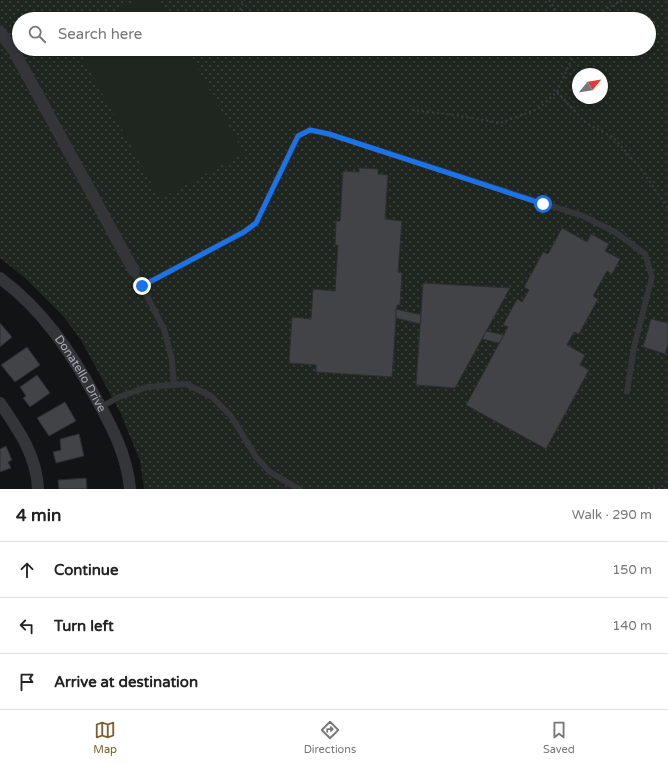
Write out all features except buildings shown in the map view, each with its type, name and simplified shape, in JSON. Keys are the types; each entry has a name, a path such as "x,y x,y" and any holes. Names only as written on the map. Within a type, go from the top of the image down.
{"street":[{"path":"0,32 12,48"},
{"path":"17,56 134,271"},
{"name":"Donatello Drive","path":"0,278 35,308 57,333 76,361 118,439 124,457 130,489"},
{"path":"0,403 20,431 27,445 34,464 38,489"}],"lane":[{"path":"142,286 244,232 256,223 298,136 310,130 329,134 583,216 615,232 645,254 652,277 634,347 627,392"},
{"path":"134,271 164,329 172,360 174,385"},
{"path":"101,407 119,397 147,387 186,384 211,396 231,416 256,457 270,472 299,489"}],"path":[{"path":"239,12 244,0"},
{"path":"549,0 557,12"},
{"path":"603,12 624,0"},
{"path":"412,110 455,115 500,123 538,109 557,92 573,56"},
{"path":"557,92 586,124 614,138 641,169 668,208"},
{"path":"648,488 663,489 668,487"}],"shaded area":[{"path":"0,0 668,0 668,489 144,489 140,461 121,414 81,340 63,316 25,278 0,258"},
{"path":"136,0 160,0 167,12 114,12"},
{"path":"82,56 191,56 244,153 160,199"}],"route":[{"path":"142,286 244,232 256,223 298,136 310,130 329,134 543,204"}]}
